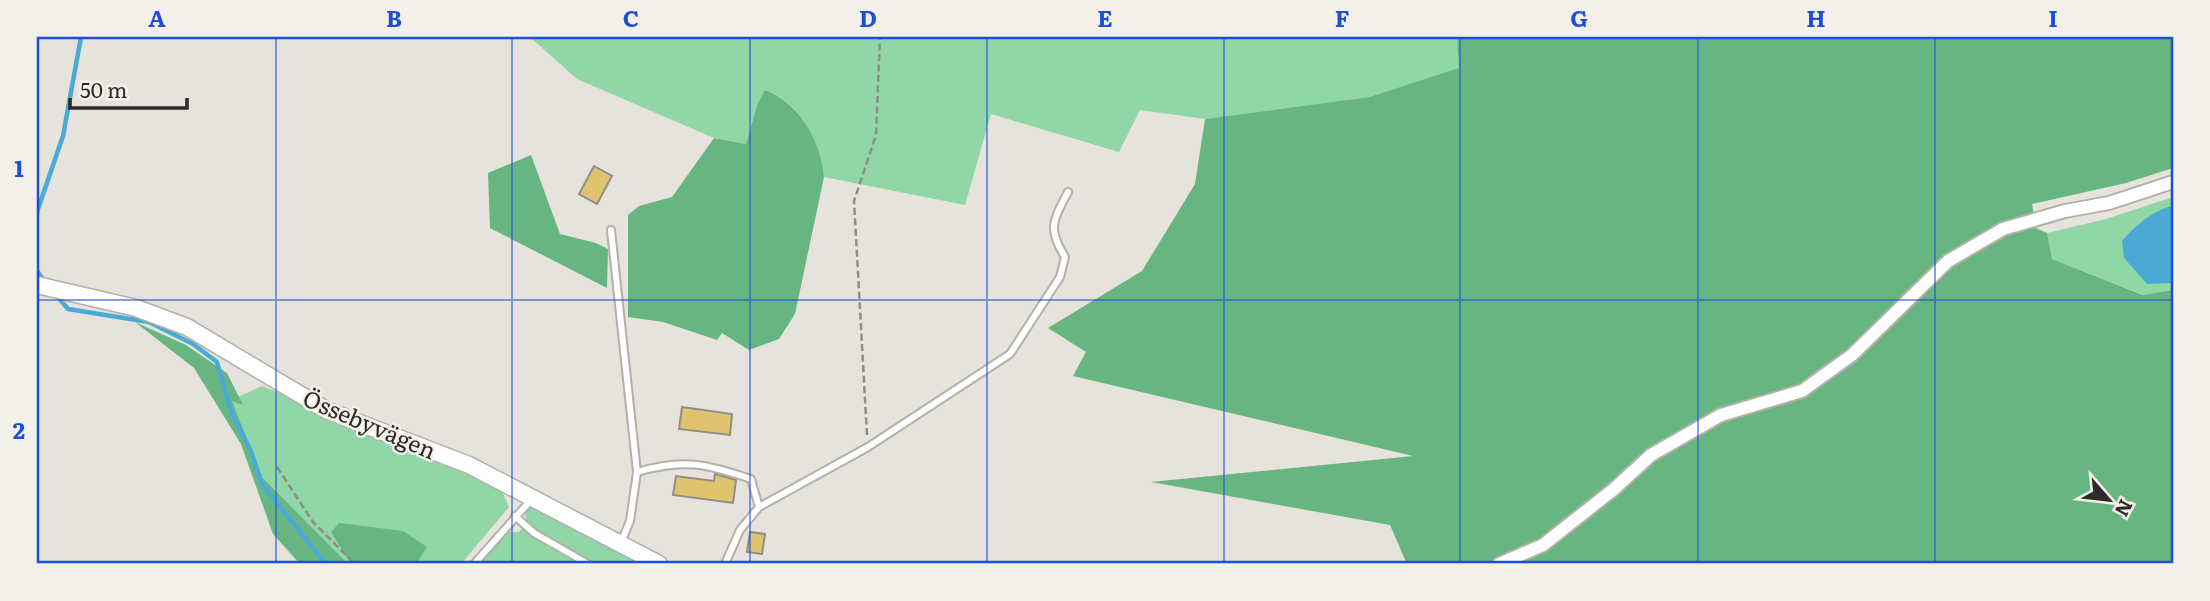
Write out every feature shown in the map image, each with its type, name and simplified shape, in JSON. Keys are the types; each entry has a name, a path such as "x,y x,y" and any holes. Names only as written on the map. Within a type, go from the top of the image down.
{"street":[{"path":"1500,564 1543,545 1614,489 1651,455 1674,441 1721,415 1802,390 1852,355 1948,261 2003,229 2065,211 2109,203 2173,182"},
{"name":"Össebyvägen","path":"38,285 135,308 187,327 326,410 469,465 659,564"}],"lane":[{"path":"724,564 740,530 760,507 868,447 1010,354 1059,278 1065,257 1054,239 1053,221 1068,192"},
{"path":"611,230 637,472 630,521 620,543"},
{"path":"637,472 656,466 706,463 751,479 760,507"},
{"path":"474,564 532,498"},
{"path":"515,516 534,533 588,564"}],"path":[{"path":"868,447 854,201 876,135 880,37"},
{"path":"277,467 313,522 355,564"}],"green space":[{"path":"530,37 1457,37 1460,68 1369,97 1205,119 1140,110 1119,152 991,114 965,205 824,177 819,151 807,126 789,104 766,90 757,105 746,144 714,138 577,79"},
{"path":"1457,37 2173,37 2173,168 2126,183 2032,204 2036,228 2047,233 2052,259 2143,295 2173,290 2173,564 1407,564 1390,525 1151,482 1413,456 1073,376 1086,352 1048,328 1142,271 1195,184 1205,119 1369,97 1459,68"},
{"path":"765,90 788,104 806,125 819,151 824,177 795,314 779,339 749,350 722,333 717,340 663,322 628,317 628,215 639,206 672,197 714,138 746,144 757,105"},
{"path":"531,155 560,234 596,243 608,249 607,288 490,228 488,173"},
{"path":"2173,197 2173,290 2144,295 2052,259 2047,233 2106,219"},
{"path":"135,322 186,345 227,373 243,405 232,401 262,477 348,564 300,564 273,534 241,444 194,368"},
{"path":"262,386 465,469 501,489 509,507 461,564 348,564 262,477 231,400"},
{"path":"541,507 642,564 480,564 508,532 519,532 527,522 525,513 530,508"},
{"path":"339,523 403,531 427,547 416,564 351,564 331,532"}],"water":[{"path":"2173,206 2173,283 2147,284 2124,258 2122,241 2145,219"}],"building":[{"path":"594,166 612,176 597,204 579,194"},
{"path":"682,407 732,414 730,435 679,429"},
{"path":"715,474 736,480 733,503 673,495 676,476 714,481"},
{"path":"750,532 765,534 762,554 747,552"}],"waterway":[{"path":"37,212 63,136 81,37"},
{"path":"37,271 46,283"},
{"path":"56,295 68,309 149,322 193,344 217,362 231,412 251,451 262,484 326,564"}]}
